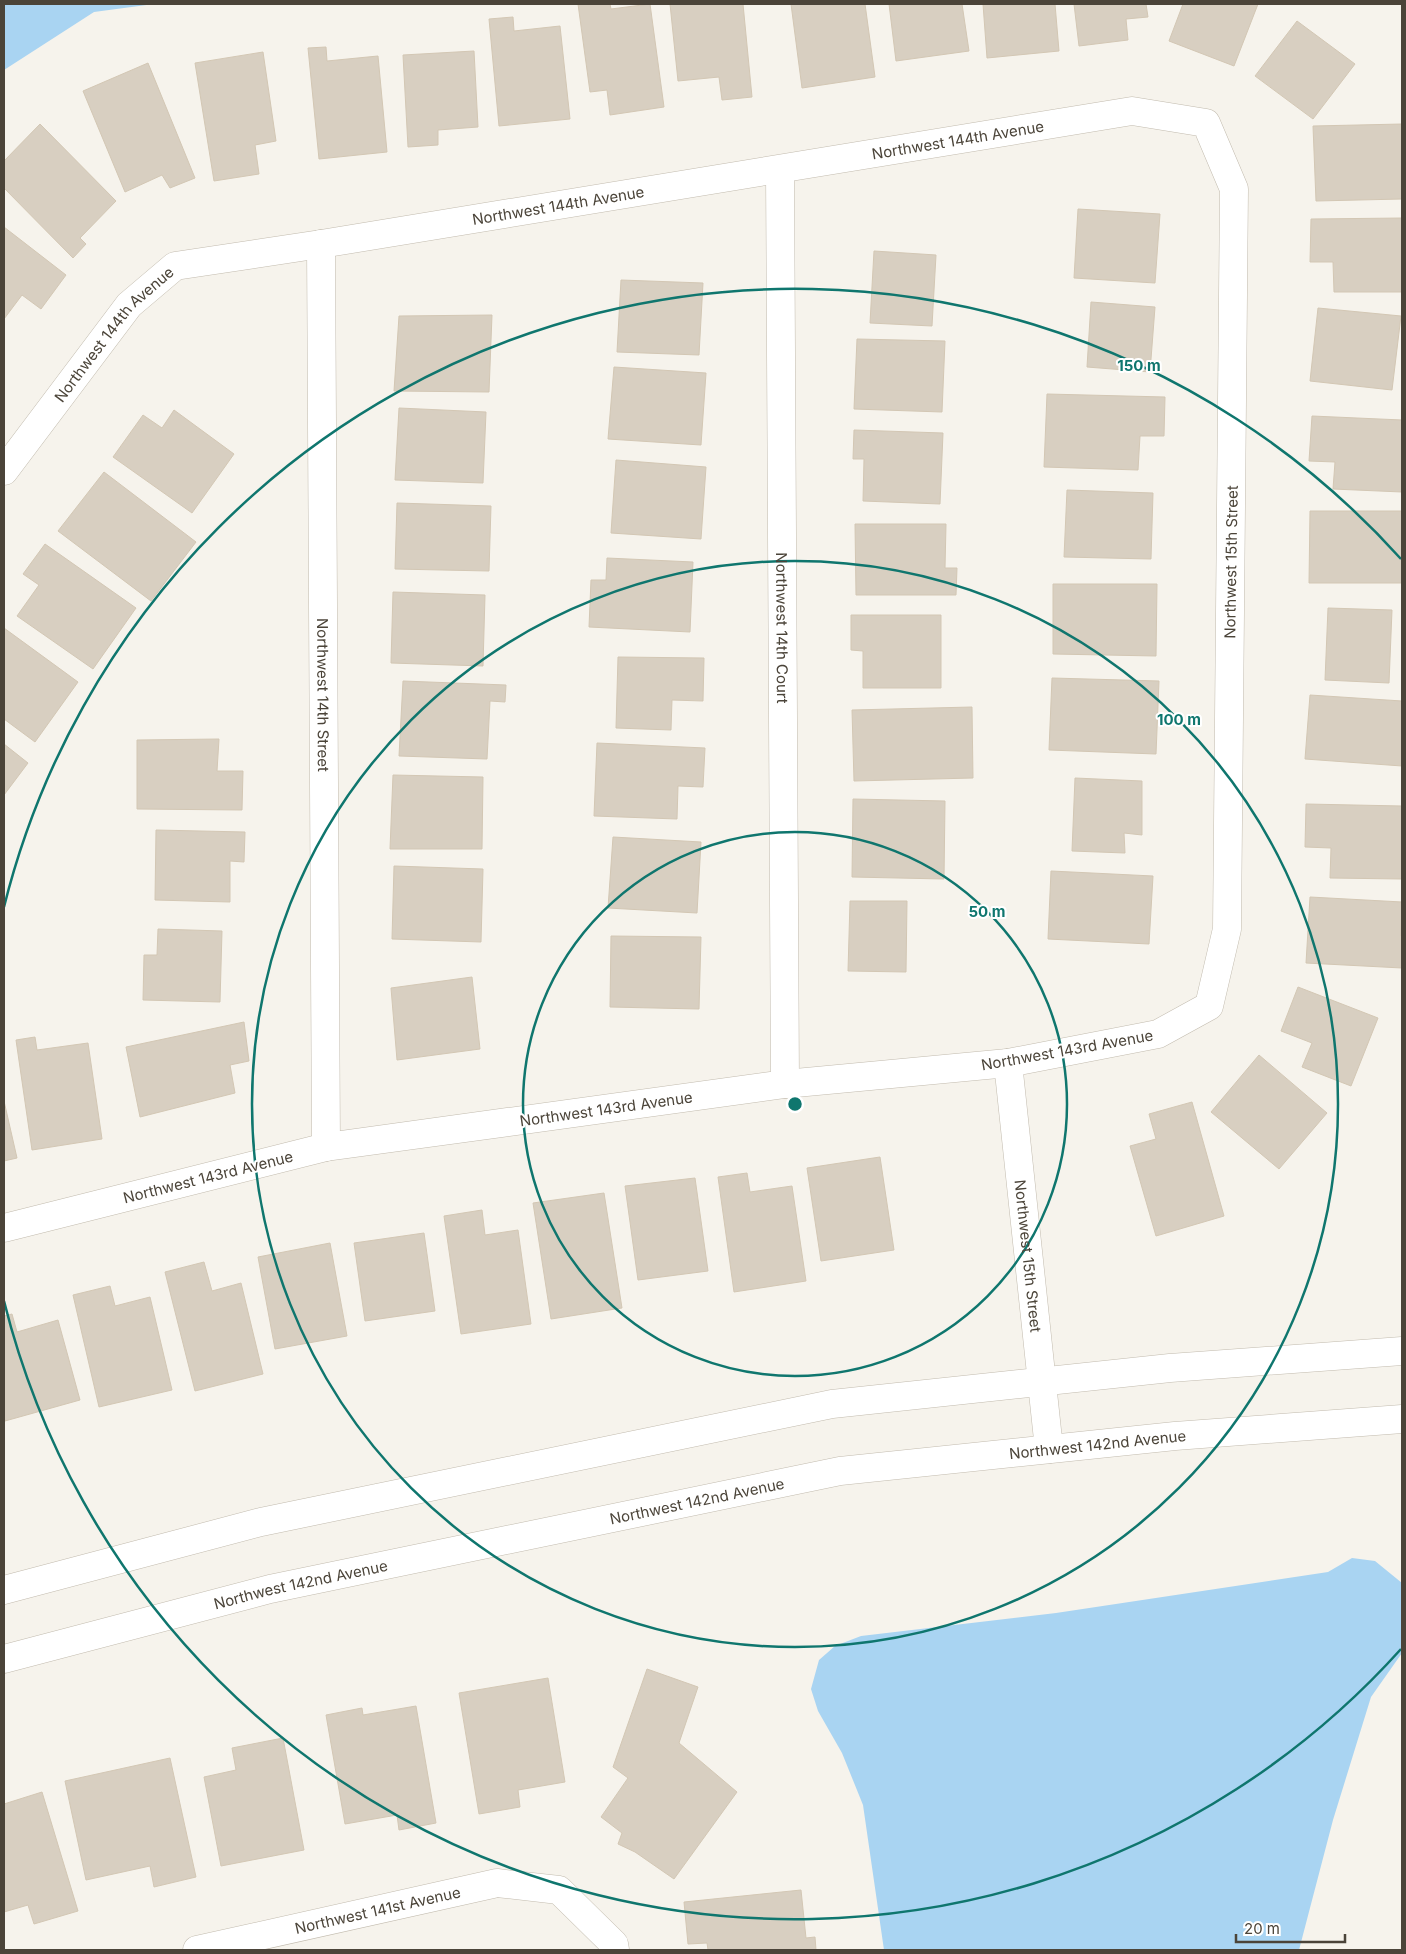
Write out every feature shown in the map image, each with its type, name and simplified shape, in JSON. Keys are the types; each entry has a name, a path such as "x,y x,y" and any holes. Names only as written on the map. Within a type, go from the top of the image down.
{"street":[{"name":"Northwest 144th Avenue","path":"4,470 129,306 175,266 1132,112 1206,123"},
{"name":"Northwest 15th Street","path":"1206,123 1234,189 1227,929 1208,1006"},
{"name":"Northwest 14th Court","path":"780,170 785,1084"},
{"name":"Northwest 14th Street","path":"321,244 326,1147"},
{"name":"Northwest 143rd Avenue","path":"4,1228 326,1147 785,1084 1008,1063 1158,1034 1208,1006"},
{"name":"Northwest 15th Street","path":"1008,1063 1049,1449"},
{"path":"4,1590 261,1522 832,1404 1170,1368 1402,1351"},
{"name":"Northwest 142nd Avenue","path":"4,1659 270,1589 840,1472 1175,1436 1402,1419"},
{"name":"Northwest 141st Avenue","path":"197,1950 497,1883 559,1890 614,1944 615,1950"}],"water":[{"path":"4,4 154,4 94,12 4,70"},
{"path":"1352,1558 1375,1561 1402,1583 1402,1653 1371,1697 1333,1820 1299,1950 884,1950 863,1805 842,1753 818,1711 811,1689 819,1660 835,1646 861,1636 1056,1613 1328,1572"}],"building":[{"path":"578,4 610,4 611,9 650,4 664,107 610,115 607,90 590,92"},
{"path":"670,4 743,4 752,97 722,100 719,77 678,81"},
{"path":"791,4 865,4 875,77 802,88"},
{"path":"889,4 962,4 969,51 896,61"},
{"path":"983,4 1055,4 1059,51 987,58"},
{"path":"1074,4 1146,4 1148,17 1126,19 1128,40 1079,46"},
{"path":"1183,4 1258,4 1234,66 1169,41"},
{"path":"513,17 514,31 560,26 570,119 499,126 489,19"},
{"path":"1297,21 1355,64 1313,119 1255,76"},
{"path":"326,47 327,61 378,56 387,152 319,159 308,48"},
{"path":"474,51 478,127 438,130 438,145 408,147 403,55"},
{"path":"263,52 276,141 255,145 259,174 214,181 195,63"},
{"path":"148,63 195,178 170,188 162,175 125,192 83,91"},
{"path":"40,124 116,201 80,238 86,244 73,258 4,188 4,161"},
{"path":"1402,124 1402,199 1316,201 1313,126"},
{"path":"1078,209 1160,214 1155,283 1074,278"},
{"path":"1402,218 1402,292 1334,292 1333,262 1310,262 1311,219"},
{"path":"4,227 66,275 41,309 22,295 4,319"},
{"path":"874,251 936,255 932,326 870,323"},
{"path":"621,280 703,283 699,355 617,352"},
{"path":"1091,302 1155,307 1150,372 1087,367"},
{"path":"1318,308 1401,316 1392,390 1310,381"},
{"path":"492,315 489,392 394,391 399,316"},
{"path":"857,339 945,341 942,412 854,409"},
{"path":"614,367 706,373 701,445 608,439"},
{"path":"1047,394 1165,397 1164,436 1140,436 1138,470 1044,467"},
{"path":"399,408 486,412 483,483 395,480"},
{"path":"174,410 234,454 192,513 113,457 143,415 162,428"},
{"path":"1312,416 1402,420 1402,492 1333,489 1335,462 1309,461"},
{"path":"854,430 943,433 940,504 863,501 864,459 853,459"},
{"path":"616,460 706,467 701,539 611,533"},
{"path":"104,472 196,542 151,601 58,531"},
{"path":"1067,490 1153,493 1151,559 1064,557"},
{"path":"397,503 491,506 489,571 395,569"},
{"path":"1310,511 1402,511 1402,583 1309,583"},
{"path":"855,524 946,524 945,568 957,568 956,595 856,595"},
{"path":"45,544 136,608 93,669 17,616 39,585 23,574"},
{"path":"607,558 693,562 690,632 589,627 591,580 606,580"},
{"path":"1053,584 1157,584 1156,656 1053,654"},
{"path":"393,592 485,595 483,666 391,663"},
{"path":"1328,608 1392,610 1389,683 1325,680"},
{"path":"851,615 941,615 941,688 863,688 863,651 851,650"},
{"path":"4,628 78,682 35,742 4,719"},
{"path":"618,657 704,658 703,701 672,700 671,730 616,728"},
{"path":"1052,678 1159,681 1156,754 1049,750"},
{"path":"403,681 506,685 505,702 490,701 487,759 399,756"},
{"path":"1310,695 1402,701 1402,766 1305,759"},
{"path":"972,707 973,778 854,781 852,710"},
{"path":"219,739 217,771 243,771 242,810 137,809 137,740"},
{"path":"597,743 705,748 703,787 678,786 677,819 594,816"},
{"path":"4,744 28,763 4,795"},
{"path":"393,775 483,777 482,849 390,849"},
{"path":"1075,778 1142,781 1142,835 1124,833 1125,853 1072,851"},
{"path":"853,799 945,801 944,879 852,877"},
{"path":"1306,804 1402,806 1402,879 1330,878 1331,848 1305,847"},
{"path":"156,830 245,832 244,862 230,861 230,902 155,900"},
{"path":"613,837 701,842 697,913 608,908"},
{"path":"394,866 483,869 481,942 392,939"},
{"path":"1051,871 1153,876 1149,944 1048,939"},
{"path":"1310,897 1402,902 1402,968 1306,963"},
{"path":"850,901 907,901 906,972 848,971"},
{"path":"158,929 222,931 220,1002 143,1000 144,955 157,955"},
{"path":"611,936 701,937 699,1009 610,1007"},
{"path":"472,977 480,1049 397,1060 391,988"},
{"path":"1298,987 1378,1018 1351,1086 1302,1067 1312,1043 1281,1031"},
{"path":"244,1022 249,1061 230,1065 235,1093 140,1117 126,1047"},
{"path":"35,1037 37,1050 88,1043 102,1139 32,1150 16,1040"},
{"path":"1259,1055 1327,1113 1279,1169 1211,1112"},
{"path":"4,1101 17,1158 4,1161"},
{"path":"1192,1102 1224,1216 1156,1236 1130,1146 1156,1139 1149,1114"},
{"path":"880,1157 894,1250 821,1261 807,1168"},
{"path":"747,1173 750,1192 792,1186 806,1281 734,1292 718,1177"},
{"path":"695,1178 708,1271 638,1280 625,1186"},
{"path":"604,1193 622,1308 551,1319 533,1203"},
{"path":"482,1210 485,1235 518,1230 531,1324 461,1334 444,1216"},
{"path":"424,1233 435,1311 365,1321 354,1243"},
{"path":"330,1243 347,1336 275,1349 258,1257"},
{"path":"204,1262 212,1291 241,1283 263,1374 195,1391 165,1272"},
{"path":"110,1286 115,1306 150,1297 172,1390 99,1407 73,1295"},
{"path":"12,1314 17,1332 58,1320 80,1400 5,1421 4,1316"},
{"path":"647,1669 698,1687 679,1743 737,1792 674,1879 635,1852 618,1844 622,1833 601,1817 628,1778 613,1767"},
{"path":"548,1678 565,1782 518,1790 520,1807 479,1814 459,1693"},
{"path":"416,1706 436,1823 399,1830 397,1815 345,1824 326,1715 362,1708 363,1715"},
{"path":"283,1738 304,1850 221,1866 204,1777 236,1770 232,1748"},
{"path":"170,1758 196,1877 154,1887 150,1866 86,1880 65,1781"},
{"path":"42,1792 78,1911 34,1924 28,1905 4,1912 4,1804"},
{"path":"801,1890 806,1938 815,1937 816,1950 708,1950 707,1943 688,1944 684,1902"}]}
